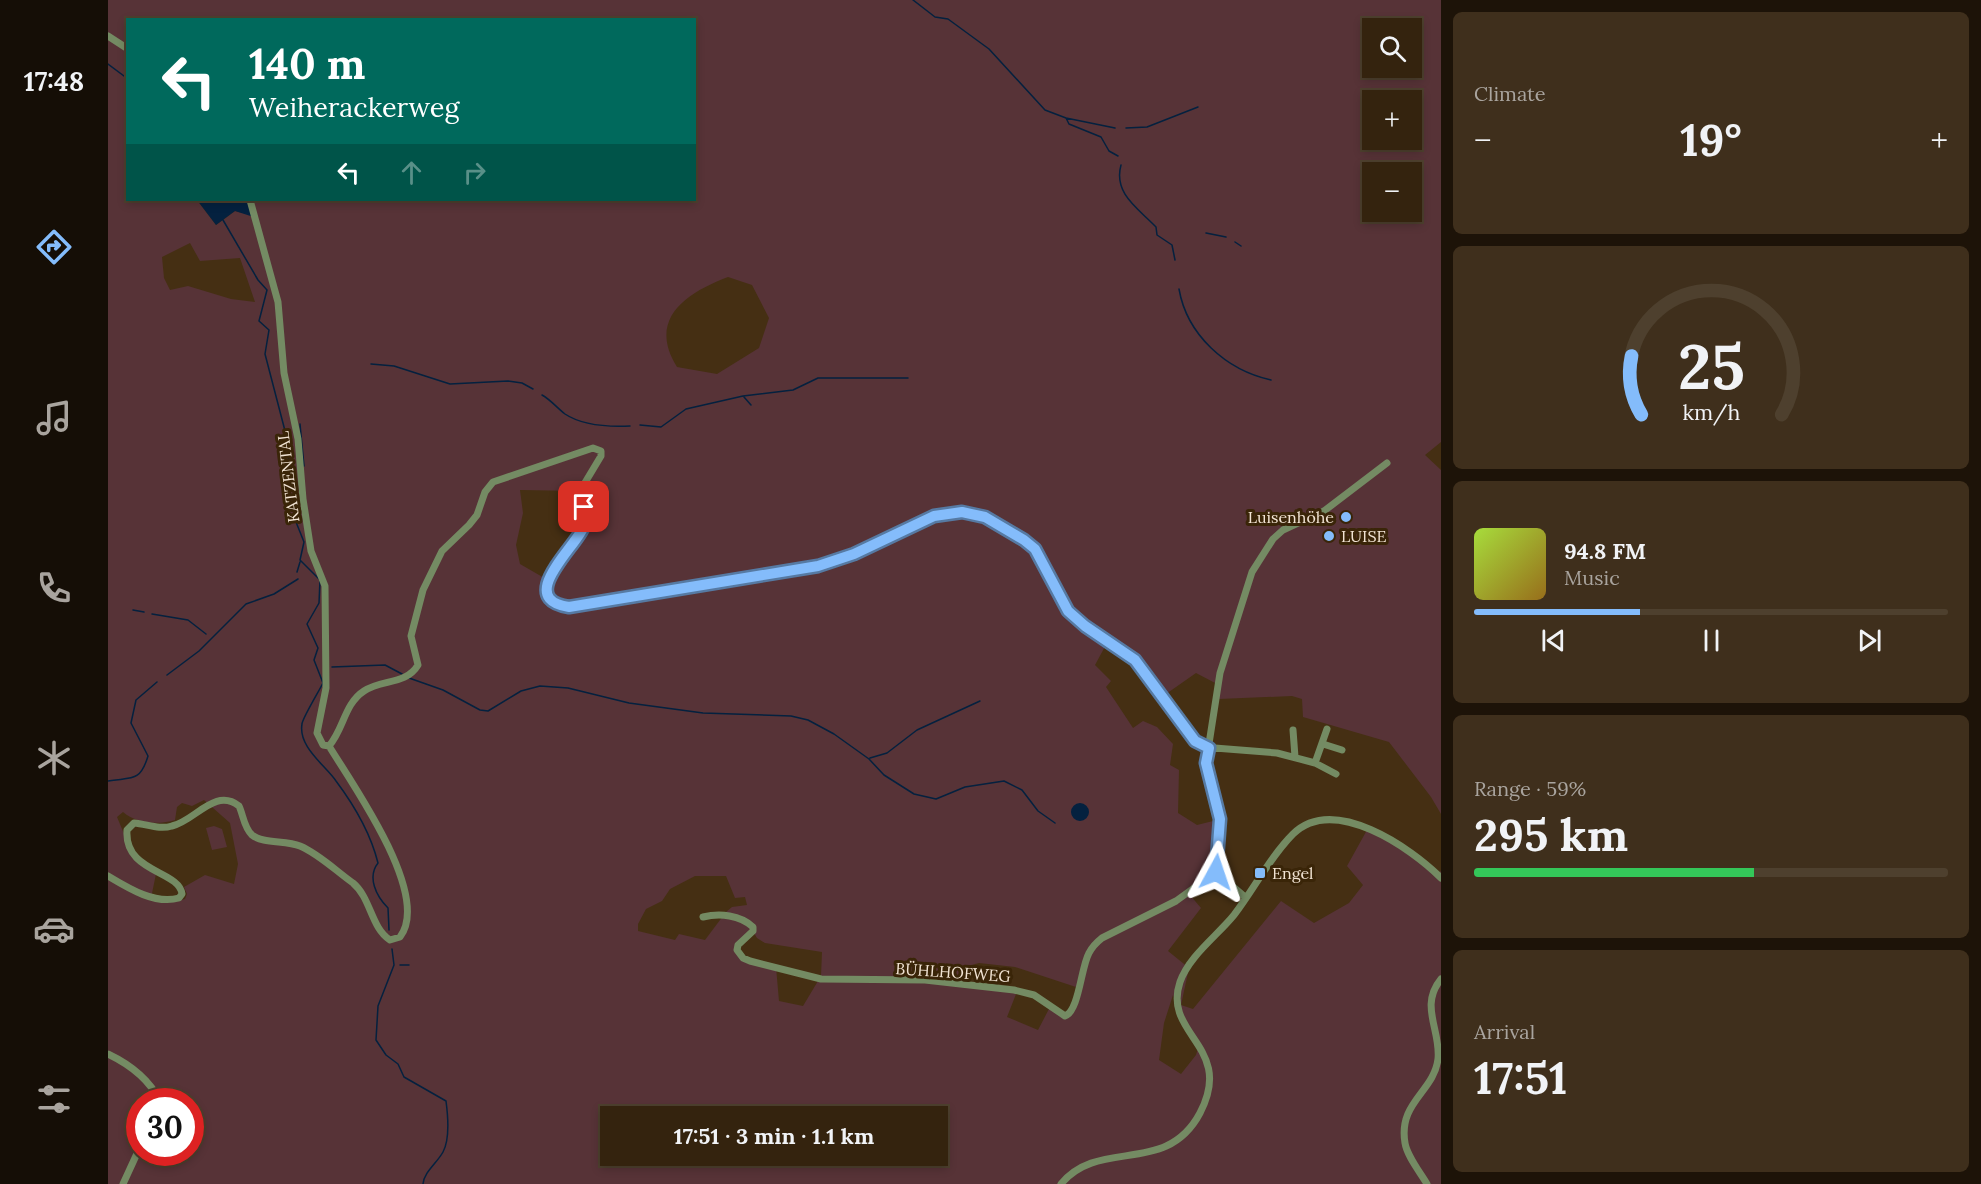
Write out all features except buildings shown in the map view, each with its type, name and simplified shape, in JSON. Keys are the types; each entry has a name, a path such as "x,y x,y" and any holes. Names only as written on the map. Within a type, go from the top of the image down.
{"street":[{"path":"108,36 126,48"},
{"name":"KATZENTAL","path":"250,201 276,293 284,373 298,439 303,499 311,551 325,586 326,688 317,733 323,745 329,746"},
{"path":"108,876 126,888 144,894 172,900 179,898 182,894 179,886 136,858 127,830 134,823 171,827 189,819 210,804 228,800 239,806 250,834 257,838 302,847 356,886 367,899 384,936 390,940 400,937 405,932 407,917 399,866 329,746 336,739 354,699 376,685 406,677 418,665 411,636 423,590 442,551 473,520 485,492 493,482 593,448 598,448 601,456 580,491 585,518 584,526 558,561 547,588 552,601 558,605 569,607 804,569 854,554 934,516 948,512 972,513 998,522 1035,549 1068,611 1085,626 1135,660 1195,741 1209,748 1266,752 1295,757 1316,763 1336,774"},
{"path":"1246,898 1216,872 1220,819 1206,763 1221,673 1245,589 1262,556 1282,530 1324,511 1387,463"},
{"path":"1316,763 1327,729"},
{"path":"1293,730 1295,757"},
{"path":"1323,744 1342,750"},
{"path":"1061,1184 1070,1173 1090,1163 1155,1152 1173,1144 1192,1126 1208,1094 1210,1073 1206,1056 1182,1020 1177,996 1180,982 1189,965 1246,898 1294,833 1316,821 1341,822 1377,832 1409,851 1441,878"},
{"name":"BÜHLHOFWEG","path":"703,917 720,914 747,921 753,927 753,931 738,945 737,950 743,958 750,961 821,979 925,980 1014,990 1034,995 1065,1016 1072,1011 1086,961 1102,938 1176,901 1216,872"},
{"path":"1427,1184 1405,1144 1406,1118 1409,1107 1429,1081 1438,1058 1430,1005 1434,990 1441,979"},
{"path":"108,1054 135,1071 152,1088"},
{"path":"123,1184 131,1166"}],"shaded area":[{"path":"108,0 1441,0 1441,442 1425,455 1441,470 1441,814 1431,797 1389,742 1303,717 1302,699 1292,696 1219,699 1219,685 1196,673 1166,694 1144,668 1108,641 1095,665 1111,681 1106,687 1133,728 1143,721 1157,727 1173,744 1170,765 1179,770 1178,813 1197,825 1217,820 1213,871 1190,895 1201,908 1168,951 1189,968 1181,1005 1193,1009 1281,901 1314,923 1349,903 1363,885 1347,866 1367,830 1377,833 1437,874 1441,871 1441,1184 108,1184","holes":["190,243 200,261 240,258 255,302 231,299 188,286 170,290 164,278 162,257","728,277 752,285 769,318 759,348 717,374 677,367 669,350 666,335 669,322 685,300","520,490 580,491 584,526 546,579 520,564 516,545 523,513","204,800 230,823 238,864 234,884 205,875 184,887 187,894 185,899 175,902 151,898 156,874 135,860 117,817 123,812 141,821 169,822 175,820 177,807 182,803 192,806","695,876 726,876 735,898 745,897 747,905 732,907 705,940 679,934 675,940 638,931 638,924 646,909 662,901 670,889","754,933 765,943 822,952 821,976 803,1006 779,1001 776,967 743,956 738,948","979,963 1015,967 1079,988 1065,1016 1050,1007 1038,1030 1007,1017 1018,989 964,983 964,967","1173,995 1182,1020 1199,1045 1196,1055 1181,1074 1159,1060 1164,1023"]},
{"path":"214,826 222,829 227,847 212,850 206,828"}],"water":[{"path":"198,201 250,201 257,218 235,211 216,225"},
{"path":"1080,803 1086,806 1089,812 1086,818 1080,821 1074,818 1071,812 1074,806"}],"waterway":[{"path":"913,0 935,17 948,19 989,49 1045,110 1066,118 1069,124 1101,137 1109,151 1118,156"},
{"path":"108,64 126,78"},
{"path":"1126,128 1147,127 1198,107"},
{"path":"1066,118 1115,128"},
{"path":"1121,165 1120,175 1124,193 1156,227 1157,235 1172,245 1175,260"},
{"path":"223,220 258,280 267,290 259,321 269,330 265,354 290,450 287,468 295,488 294,517 304,542 300,560 320,580 319,603 307,624 318,648 314,660 323,683 303,721 302,732 308,748 343,790 366,831 378,863 373,874 374,886 388,908 389,930"},
{"path":"1206,233 1226,237"},
{"path":"1235,242 1241,246"},
{"path":"1179,289 1190,321 1211,348 1239,368 1271,380"},
{"path":"371,364 394,366 450,384 508,381 522,383 533,389"},
{"path":"640,425 661,427 686,409 743,396 793,390 818,378 908,378"},
{"path":"542,395 565,414 580,421 605,426 630,426"},
{"path":"744,397 751,405"},
{"path":"300,424 304,466"},
{"path":"297,572 300,562"},
{"path":"167,675 199,651 246,604 274,594 298,579"},
{"path":"133,610 144,612"},
{"path":"152,614 188,620 206,634"},
{"path":"332,667 385,665 402,674"},
{"path":"409,678 443,690 480,710 488,711 521,691 540,686 568,688 629,703 703,713 791,716 808,720 834,734 869,759 884,775 914,794 936,799 965,787 1004,781 1022,790 1038,811 1055,823"},
{"path":"108,781 134,777 142,771 145,765 148,756 131,723 136,700 157,682"},
{"path":"870,758 887,753 917,730 980,701"},
{"path":"392,949 394,965 378,1006 376,1040 386,1055 398,1064 404,1077 446,1101 447,1141 423,1184"},
{"path":"400,965 409,965"}],"place":[{"name":"Luisenhöhe","path":"1346,517"},
{"name":"LUISE","path":"1329,536"},
{"name":"Engel","path":"1260,873"}],"route":[{"path":"584,507 584,526 558,561 550,576 547,588 552,601 558,605 569,607 654,591 804,569 854,554 934,516 948,512 972,513 998,522 1012,530 1035,549 1059,599 1068,611 1085,626 1126,652 1144,668 1170,710 1195,741 1202,747 1209,748 1206,763 1220,819 1216,872"}]}
